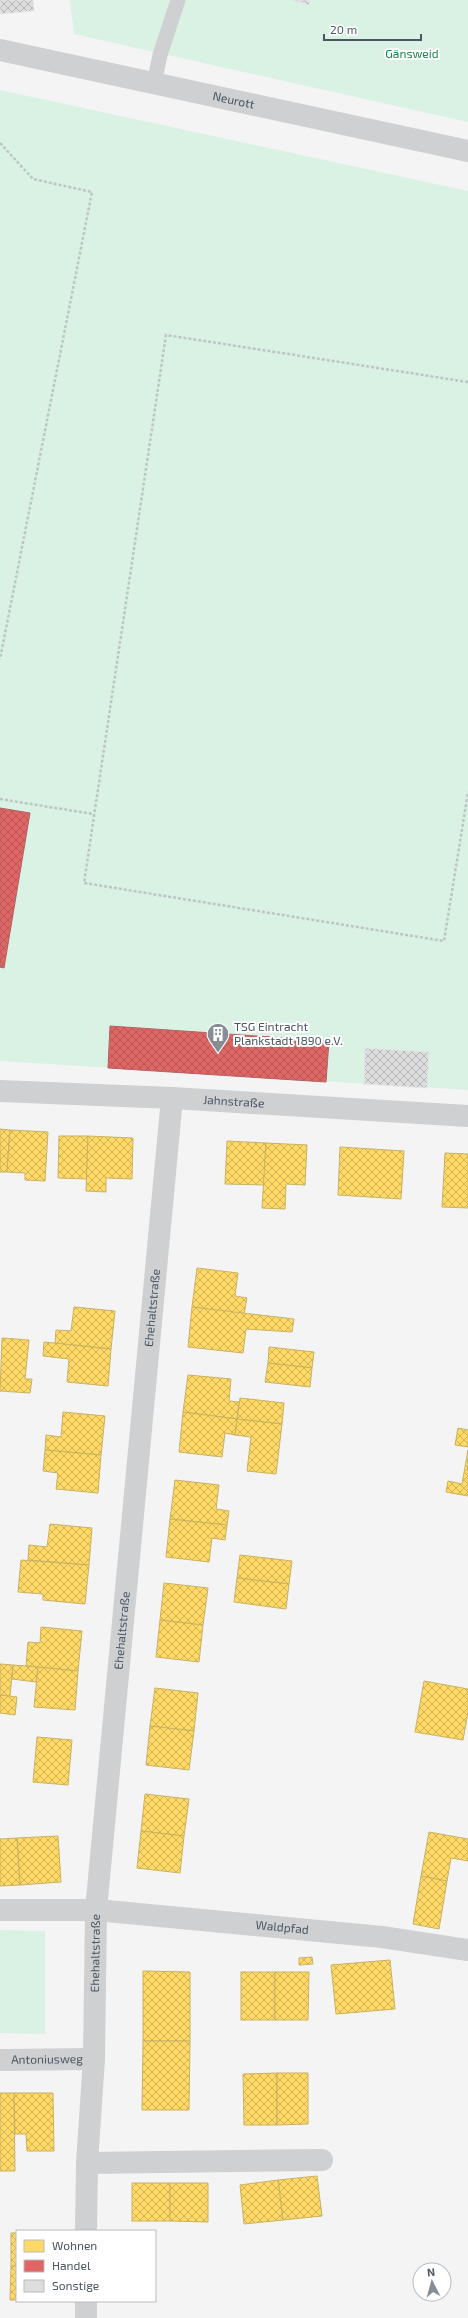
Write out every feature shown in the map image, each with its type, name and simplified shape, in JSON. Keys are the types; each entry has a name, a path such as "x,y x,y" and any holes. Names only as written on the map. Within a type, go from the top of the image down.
{"street":[{"name":"Neurott","path":"0,50 468,151"},
{"name":"Jahnstraße","path":"0,1091 172,1098 468,1116"},
{"name":"Ehehaltstraße","path":"86,2230 87,2163 94,2059 96,1910 172,1098"},
{"path":"0,1910 96,1910"},
{"name":"Waldpfad","path":"96,1910 382,1937 468,1950"},
{"name":"Antoniusweg","path":"0,2060 94,2059"},
{"path":"87,2163 322,2160"},
{"path":"86,2302 86,2318"}],"lane":[{"path":"154,84 160,55 178,0"}],"path":[{"path":"0,143 33,179 92,192 0,659"},
{"path":"468,382 166,335 93,814 84,883 444,941 468,792"},
{"path":"0,799 93,814"}],"green space":[{"name":"Gänsweid","path":"70,0 468,0 468,122 74,34"},
{"path":"0,90 468,191 468,1090 0,1061"},
{"path":"0,1930 45,1931 45,2034 0,2033"}],"building: Wohnen":[{"path":"0,1129 10,1130 7,1172 0,1172"},
{"path":"10,1130 48,1132 45,1181 25,1180 25,1173 7,1172"},
{"path":"59,1136 88,1136 87,1179 58,1178"},
{"path":"88,1136 133,1138 132,1179 106,1178 106,1192 86,1191"},
{"path":"227,1141 266,1143 264,1185 225,1184"},
{"path":"266,1143 307,1145 305,1185 286,1184 285,1209 262,1208"},
{"path":"340,1147 404,1151 401,1199 338,1195"},
{"path":"445,1153 468,1154 468,1208 442,1207"},
{"path":"197,1268 238,1273 235,1296 247,1298 244,1314 192,1307"},
{"path":"74,1307 115,1311 111,1349 55,1343 56,1330 71,1331"},
{"path":"192,1307 294,1319 292,1332 246,1329 243,1353 188,1347"},
{"path":"2,1338 29,1340 25,1379 32,1379 30,1393 0,1391"},
{"path":"44,1342 111,1349 108,1386 67,1382 69,1359 43,1356"},
{"path":"269,1347 314,1352 312,1368 268,1363"},
{"path":"268,1363 312,1368 310,1387 265,1382"},
{"path":"188,1375 231,1379 229,1401 239,1402 237,1419 183,1412"},
{"path":"240,1398 284,1403 282,1424 237,1419"},
{"path":"63,1412 105,1416 101,1455 45,1450 46,1435 61,1437"},
{"path":"183,1412 237,1419 235,1435 225,1433 222,1457 179,1452"},
{"path":"237,1419 282,1424 276,1474 247,1471 251,1437 235,1435"},
{"path":"458,1428 468,1430 468,1447 455,1445"},
{"path":"45,1450 101,1455 98,1493 56,1489 58,1473 43,1471"},
{"path":"468,1450 468,1496 446,1492 448,1481 462,1484"},
{"path":"175,1480 219,1485 216,1509 229,1511 227,1525 170,1519"},
{"path":"170,1519 227,1525 225,1540 212,1538 209,1562 166,1557"},
{"path":"50,1524 92,1528 89,1565 28,1560 29,1545 47,1547"},
{"path":"240,1555 292,1561 289,1584 237,1578"},
{"path":"21,1560 89,1565 85,1604 43,1600 43,1594 18,1592"},
{"path":"237,1578 289,1584 286,1609 234,1602"},
{"path":"164,1583 208,1588 203,1625 160,1620"},
{"path":"160,1620 203,1625 199,1662 156,1657"},
{"path":"41,1627 82,1631 78,1671 26,1666 28,1642 40,1643"},
{"path":"0,1664 13,1665 10,1696 0,1695"},
{"path":"13,1665 38,1667 36,1682 12,1679"},
{"path":"38,1667 78,1671 75,1710 34,1707"},
{"path":"424,1681 468,1689 468,1712 463,1740 415,1732"},
{"path":"155,1688 198,1693 194,1731 150,1726"},
{"path":"0,1695 17,1697 15,1715 0,1713"},
{"path":"150,1726 194,1731 189,1770 146,1765"},
{"path":"37,1737 72,1740 68,1785 33,1782"},
{"path":"145,1794 189,1799 184,1836 141,1831"},
{"path":"141,1831 184,1836 180,1873 137,1868"},
{"path":"429,1832 468,1839 468,1861 451,1858 447,1881 421,1876"},
{"path":"58,1836 61,1882 20,1885 17,1838"},
{"path":"17,1838 20,1885 0,1886 0,1839"},
{"path":"421,1876 447,1881 439,1929 413,1924"},
{"path":"312,1957 313,1964 299,1965 299,1958"},
{"path":"390,1960 395,2009 336,2014 331,1965"},
{"path":"143,1971 190,1972 190,2041 143,2041"},
{"path":"241,1972 275,1972 275,2020 241,2020"},
{"path":"275,1972 309,1972 308,2020 275,2020"},
{"path":"143,2041 190,2041 189,2110 142,2110"},
{"path":"277,2073 277,2125 244,2125 243,2074"},
{"path":"277,2073 308,2073 308,2124 277,2125"},
{"path":"0,2093 14,2093 15,2171 0,2171"},
{"path":"14,2093 53,2093 54,2151 27,2151 26,2134 15,2134"},
{"path":"317,2176 322,2216 283,2220 278,2180"},
{"path":"278,2180 283,2220 244,2224 240,2185"},
{"path":"132,2183 170,2183 170,2221 132,2221"},
{"path":"170,2183 208,2183 208,2222 170,2221"},
{"path":"11,2233 16,2233 16,2266 11,2266"},
{"path":"11,2266 16,2266 16,2300 10,2300"}],"building: Handel":[{"path":"0,808 30,813 4,968 0,967"},
{"name":"TSG Eintracht Plankstadt 1890 e.V.","path":"110,1026 329,1041 326,1082 108,1068"}],"building: Sonstige":[{"path":"0,0 33,0 34,11 0,14"},
{"path":"292,0 310,0 309,5"},
{"path":"365,1048 429,1052 427,1088 364,1084"}],"place":[{"name":"TSG Eintracht Plankstadt 1890 e.V.","path":"218,1054"}]}
